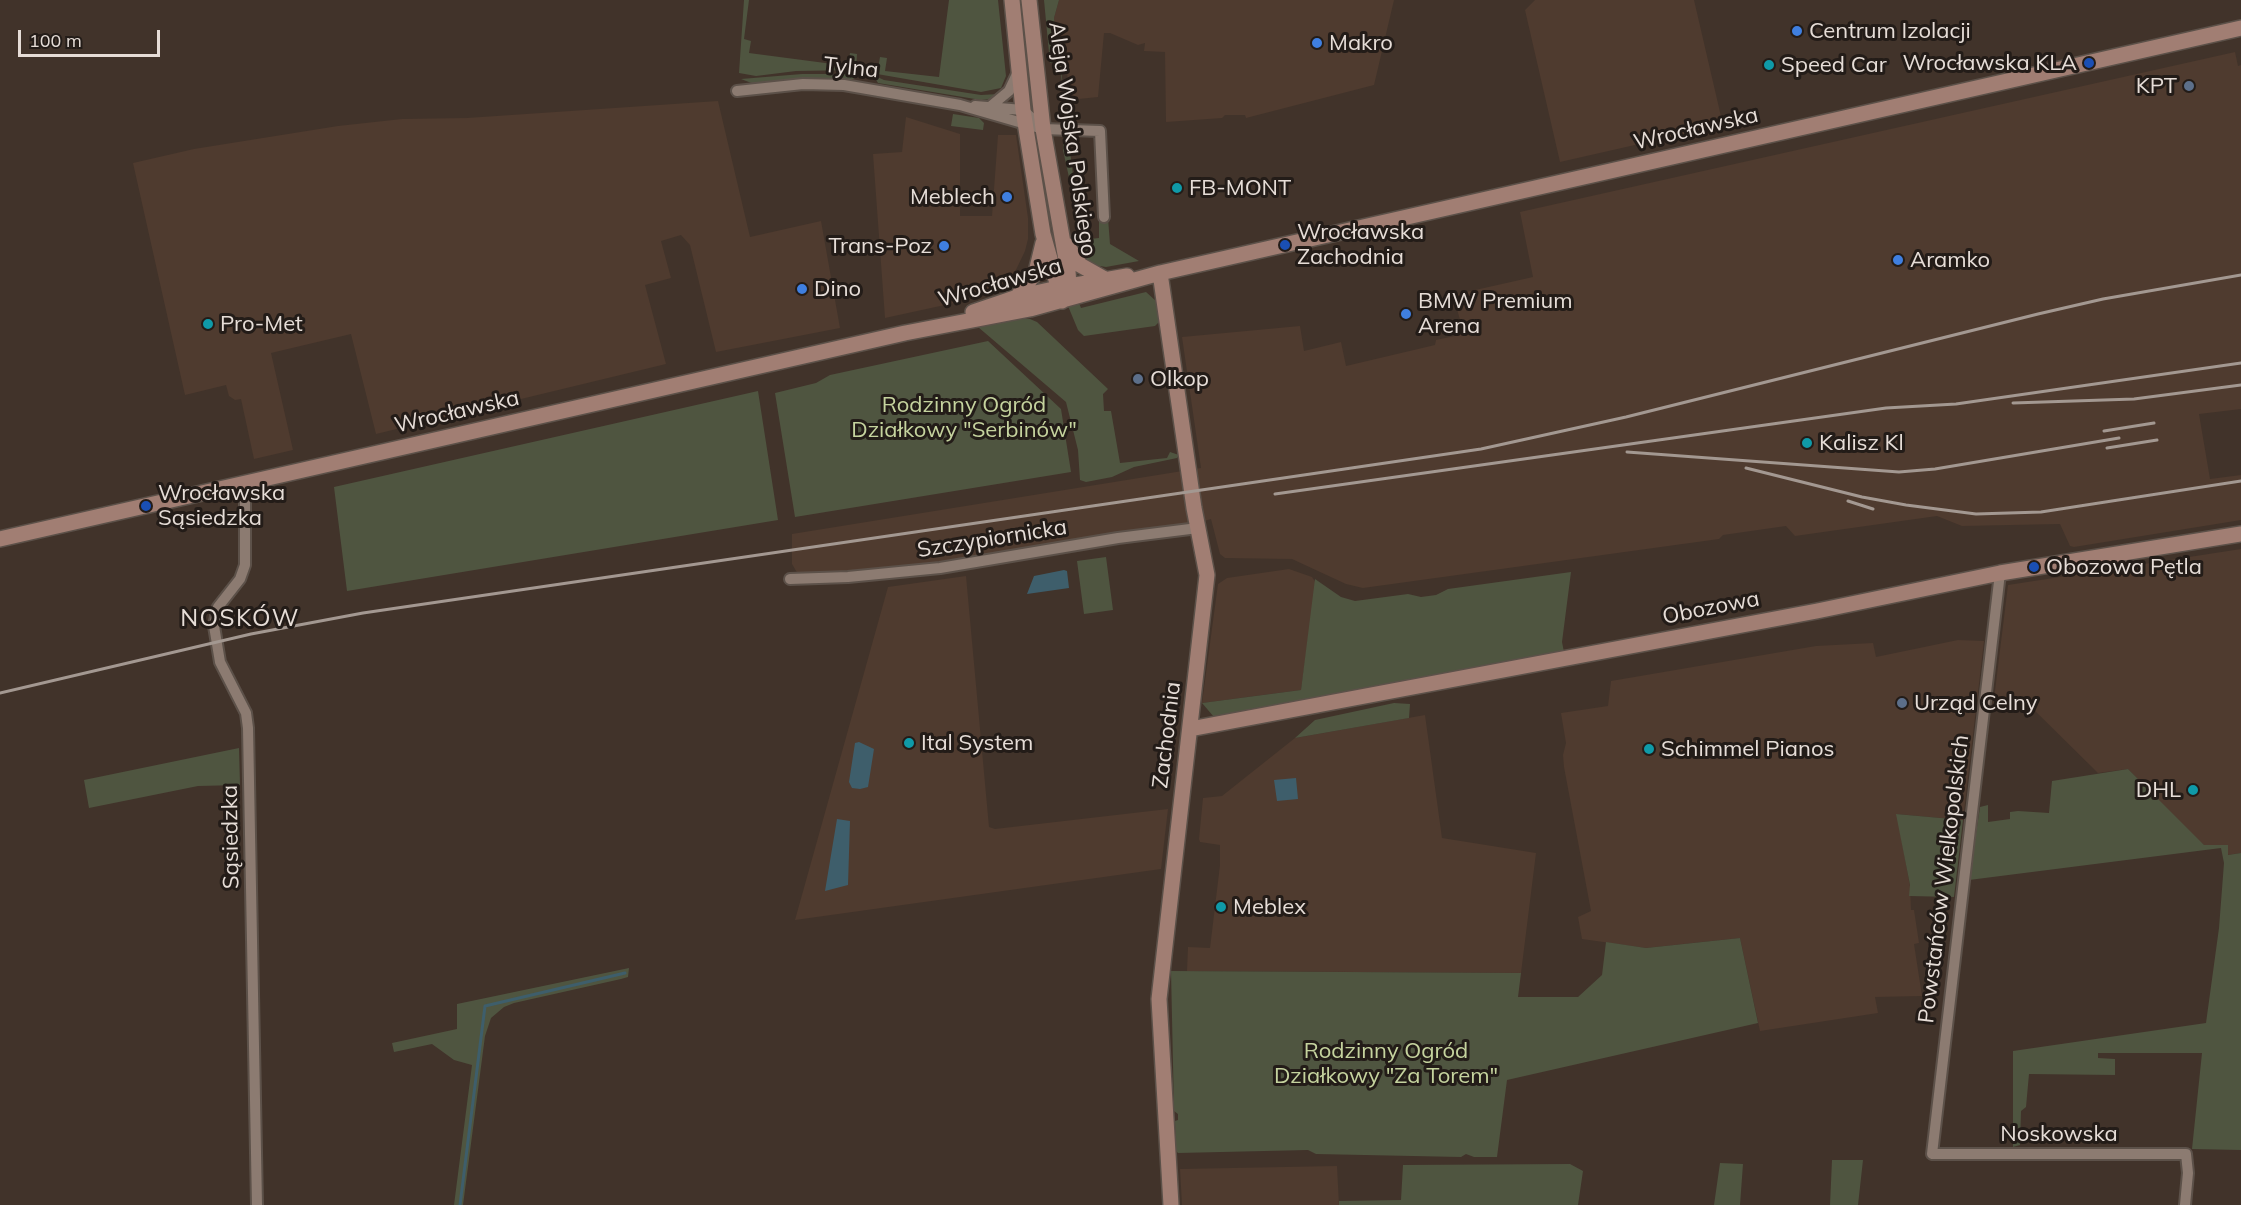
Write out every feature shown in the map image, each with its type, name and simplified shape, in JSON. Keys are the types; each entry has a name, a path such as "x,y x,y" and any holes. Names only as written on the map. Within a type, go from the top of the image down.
{"street":[{"name":"Aleja Wojska Polskiego","path":"1012,0 1024,117 1043,234 1063,291"},
{"name":"Aleja Wojska Polskiego","path":"1029,0 1043,129 1064,241 1063,291"},
{"name":"Wrocławska","path":"924,329 1017,297 1160,273 2241,28"},
{"path":"991,106 1010,91 1019,69"},
{"name":"Tylna","path":"737,91 823,84 865,88 1024,117"},
{"name":"Tylna","path":"960,105 991,106 1024,117 1043,129 1100,131 1104,217"},
{"path":"1017,297 1036,272 1043,234"},
{"path":"1064,241 1080,265 1103,278"},
{"name":"Wrocławska","path":"0,539 924,329 1103,278 1160,273"},
{"name":"Zachodnia","path":"1160,273 1198,528 1205,556 1207,585 1159,999 1170,1205"},
{"name":"Sąsiedzka","path":"246,483 245,565 240,579 218,607 214,626 220,662 246,713 248,728 257,1205"},
{"name":"Szczypiornicka","path":"790,579 848,577 940,568 1118,538 1198,528"},
{"name":"Obozowa","path":"1190,729 1817,611 2000,573 2241,534"},
{"name":"Powstańców Wielkopolskich","path":"1932,1154 2000,573"},
{"name":"Noskowska","path":"1932,1154 2186,1154 2188,1173 2185,1205"}],"shaded area":[{"path":"1059,0 1394,0 1374,85 1246,118 1245,115 1225,115 1222,118 1166,122 1165,52 1144,51 1145,43 1138,45 1110,33 1104,33 1098,97 1069,100 1065,40 1057,41 1054,18"},
{"path":"1535,0 1694,0 1723,125 1560,162 1525,10"},
{"path":"2235,52 2238,66 2241,65 2241,409 2199,414 2210,479 2241,475 2241,520 2074,547 2070,546 2060,524 1962,526 1937,516 1795,536 1786,526 1723,535 1719,539 1363,588 1346,584 1292,559 1225,558 1220,554 1211,519 1191,525 933,563 799,576 792,564 792,534 1201,468 1182,337 1300,326 1304,351 1341,342 1346,366 1435,345 1436,340 1464,334 1453,295 1533,277 1520,212"},
{"path":"718,101 750,237 821,221 840,328 716,352 690,245 681,235 661,241 671,278 645,285 666,364 376,434 351,334 271,353 293,450 254,459 241,399 235,400 229,396 226,385 185,395 133,163 194,149 338,126 402,119 467,118"},
{"path":"906,117 960,134 960,216 992,216 998,135 1016,135 1028,218 1028,239 1014,274 996,289 954,303 885,318 873,154 902,152"},
{"path":"2241,549 2241,853 2227,855 2228,846 2204,845 2195,838 2128,769 2098,773 2029,705 1994,699 2008,585"},
{"path":"1289,569 1312,577 1316,583 1301,690 1202,703 1218,584 1227,578"},
{"path":"966,576 989,827 995,829 1168,809 1161,869 795,920 888,587"},
{"path":"1958,640 1984,641 1963,820 1897,814 1910,886 1911,910 1914,910 1919,943 1914,944 1922,996 1875,997 1878,1013 1760,1031 1740,938 1646,948 1582,939 1578,917 1591,911 1564,767 1563,755 1566,743 1561,713 1608,706 1611,681 1816,646 1873,643 1876,657"},
{"path":"1425,715 1442,838 1536,853 1521,973 1187,971 1188,947 1210,948 1220,865 1220,845 1200,842 1199,839 1203,798 1222,796 1295,738"},
{"path":"1337,1166 1339,1205 1182,1205 1180,1169"}],"green space":[{"path":"744,0 749,0 744,39 751,41 749,53 848,66 850,53 857,54 856,70 796,71 756,76 739,73"},
{"path":"949,0 998,0 1006,76 1001,88 981,92 877,74 880,57 887,58 885,71 939,77"},
{"path":"1044,0 1059,0 1054,18 1057,41 1064,40 1066,61 1060,62 1068,125 1059,62 1050,63"},
{"path":"802,74 859,74 853,79 811,78 754,84 741,79"},
{"path":"873,75 884,80 981,95 999,94 992,99 981,100 878,83"},
{"path":"953,114 979,118 984,123 983,130 951,126"},
{"path":"1068,135 1079,223 1063,150 1063,139"},
{"path":"1108,218 1110,244 1139,261 1106,267 1094,265 1085,259 1082,240 1099,238 1099,219"},
{"path":"1146,292 1156,301 1159,322 1155,326 1084,336 1078,330 1068,306 1079,303 1081,308"},
{"path":"1014,318 1037,322 1108,389 1103,394 1104,411 1111,411 1120,463 1167,458 1170,452 1179,455 1177,458 1134,467 1112,477 1086,482 1080,480 1078,450 1066,402 978,327"},
{"name":"Rodzinny Ogród Działkowy \"Serbinów\"","path":"988,341 1061,409 1071,472 795,517 775,393 816,383 830,375"},
{"path":"758,391 778,520 347,591 334,487"},
{"path":"1106,557 1113,610 1084,614 1077,561"},
{"path":"1571,572 1562,642 1564,652 1214,717 1202,703 1301,690 1315,579 1341,597 1355,601 1408,594 1421,597 1436,595 1448,589"},
{"path":"1394,703 1410,704 1409,718 1295,738 1315,720"},
{"path":"239,748 240,785 198,786 89,808 84,780"},
{"path":"2128,769 2204,845 2228,845 2228,855 2241,853 2241,1150 2192,1149 2202,1053 2098,1053 2098,1058 2115,1059 2115,1075 2029,1074 2026,1107 2021,1111 2020,1145 2013,1147 2013,1051 2206,1023 2219,928 2224,863 2221,848 1969,880 1980,807 1988,805 1988,822 2010,819 2010,812 2049,813 2052,781"},
{"path":"1896,814 1963,820 1954,897 1909,896 1910,885"},
{"name":"Rodzinny Ogród Działkowy \"Za Torem\"","path":"1740,938 1758,1023 1507,1080 1497,1157 1474,1157 1466,1154 1461,1157 1316,1154 1308,1150 1178,1153 1176,1151 1175,1121 1178,1120 1178,1114 1174,1111 1171,971 1521,973 1518,997 1578,997 1602,975 1606,942 1646,948"},
{"path":"629,968 628,977 514,1003 504,1007 491,1018 485,1036 463,1205 454,1205 472,1065 454,1060 432,1044 394,1052 392,1043 457,1029 457,1004"},
{"path":"1832,1160 1863,1160 1858,1205 1830,1205"},
{"path":"1720,1163 1743,1164 1740,1205 1714,1205"},
{"path":"1570,1164 1583,1171 1578,1205 1339,1205 1339,1201 1401,1200 1403,1165"}],"water":[{"path":"1067,571 1069,588 1027,594 1034,576"},
{"path":"859,742 874,749 868,787 860,789 852,788 849,782 855,743"},
{"path":"1296,778 1298,799 1277,801 1274,780"},
{"path":"837,819 850,821 848,885 825,891"}],"waterway":[{"path":"460,1205 485,1006 625,973"}],"railway":[{"path":"0,693 251,634 363,613 1481,449 1626,417 2103,299 2241,275"},
{"path":"1275,494 1886,408 1956,404 2241,363"},
{"path":"2013,403 2134,399 2241,385"},
{"path":"2104,431 2154,423"},
{"path":"1627,452 1899,472 1935,469 2119,438"},
{"path":"2107,448 2157,440"},
{"path":"1746,468 1862,497 1976,514 2041,512 2241,481"},
{"path":"1848,501 1873,509"}],"place":[{"name":"Centrum Izolacji","path":"1797,31"},
{"name":"Makro","path":"1317,43"},
{"name":"Wrocławska KLA","path":"2089,63"},
{"name":"Speed Car","path":"1769,65"},
{"name":"KPT","path":"2189,86"},
{"name":"FB-MONT","path":"1177,188"},
{"name":"Meblech","path":"1007,197"},
{"name":"Wrocławska Zachodnia","path":"1285,245"},
{"name":"Trans-Poz","path":"944,246"},
{"name":"Aramko","path":"1898,260"},
{"name":"Dino","path":"802,289"},
{"name":"BMW Premium Arena","path":"1406,314"},
{"name":"Pro-Met","path":"208,324"},
{"name":"Olkop","path":"1138,379"},
{"name":"Kalisz Kl","path":"1807,443"},
{"name":"Wrocławska Sąsiedzka","path":"146,506"},
{"name":"Obozowa Pętla","path":"2034,567"},
{"name":"Urząd Celny","path":"1902,703"},
{"name":"Ital System","path":"909,743"},
{"name":"Schimmel Pianos","path":"1649,749"},
{"name":"DHL","path":"2193,790"},
{"name":"Meblex","path":"1221,907"}],"district":[{"name":"NOSKÓW","path":"240,619"}]}
